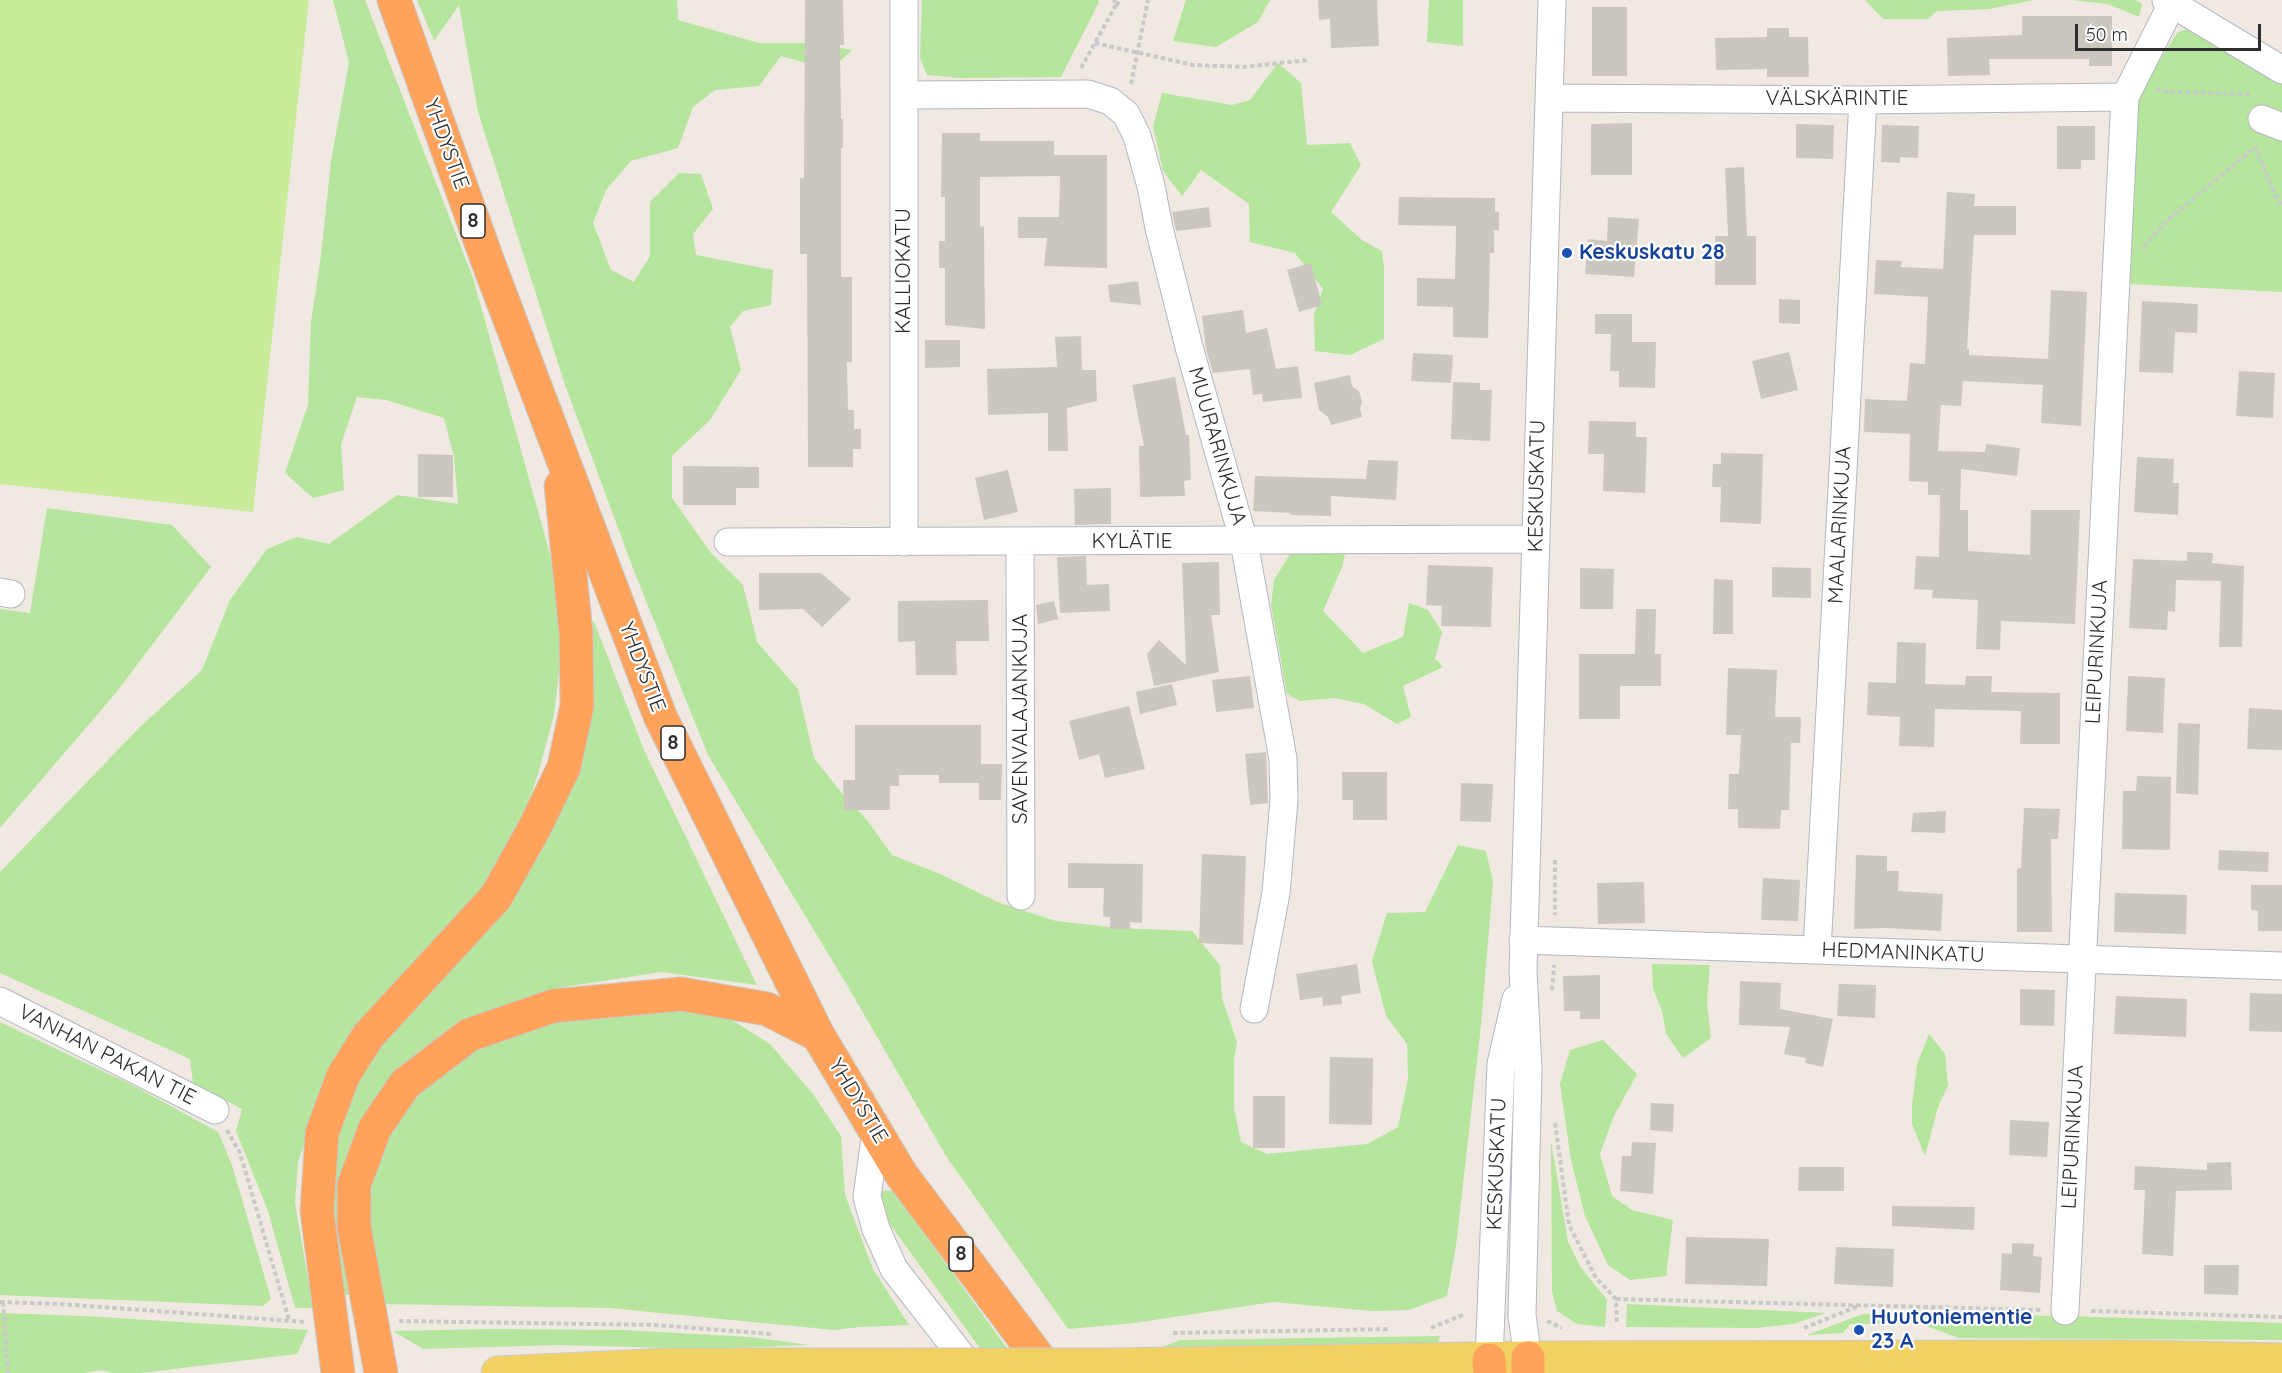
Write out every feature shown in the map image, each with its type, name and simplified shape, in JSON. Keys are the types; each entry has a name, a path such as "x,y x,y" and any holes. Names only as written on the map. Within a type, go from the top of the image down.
{"highway":[{"name":"YHDYSTIE","path":"394,0 488,262 660,716 818,1035 901,1174 1050,1373"},
{"path":"338,1373 317,1211 322,1132 342,1076 368,1036 496,897 534,829 564,767 577,706 576,633 556,440"},
{"path":"381,1373 354,1227 354,1185 375,1128 405,1084 469,1035 553,1006 681,994 767,1009 818,1035"}],"main road":[{"path":"2013,1373 2126,1357"},
{"path":"498,1373 670,1365 1528,1366 2126,1357 2282,1360"},
{"path":"839,1373 905,1365"},
{"path":"1113,1365 1172,1373"}],"street":[{"name":"KALLIOKATU","path":"904,0 904,542"},
{"name":"KESKUSKATU","path":"1528,1366 1522,1316 1528,1069 1523,940 1552,0"},
{"path":"2169,2 2282,70"},
{"name":"LEIPURINKUJA","path":"2065,1311 2116,277 2129,89 2169,2"},
{"name":"VÄLSKÄRINTIE","path":"1549,98 1863,100 2129,89"},
{"path":"904,94 1088,94 1110,101 1126,114"},
{"name":"MAALARINKUJA","path":"1816,950 1863,100"},
{"name":"MUURARINKUJA","path":"1126,114 1137,136 1152,186 1159,228 1189,347 1244,542 1283,759 1284,801 1276,893 1254,1009"},
{"name":"KYLÄTIE","path":"728,542 1244,542 1536,539"},
{"name":"SAVENVALAJANKUJA","path":"1020,542 1021,896"},
{"name":"HEDMANINKATU","path":"1523,940 2282,966"},
{"name":"KESKUSKATU","path":"1489,1366 1501,1064 1523,972"},
{"name":"VANHAN PAKAN TIE","path":"0,1001 215,1110"},
{"path":"876,1131 867,1197 876,1229 894,1269 975,1373"}],"path":[{"path":"1067,94 1115,2 1121,0"},
{"path":"1126,114 1148,0"},
{"path":"1095,43 1193,65 1244,67 1308,60"},
{"path":"2129,89 2167,92 2266,113"},
{"path":"2116,277 2168,220 2255,147"},
{"path":"215,1110 240,1153 290,1320"},
{"path":"1554,1117 1569,1226 1596,1278 1616,1299 1617,1325"},
{"path":"1616,1299 2282,1317"},
{"path":"8,1373 2,1302 290,1320 331,1326"},
{"path":"371,1321 656,1325 783,1335"},
{"path":"0,1367 8,1366"}],"green space":[{"path":"0,0 309,0 253,512 0,484"},
{"path":"333,0 365,0 473,278 553,565 562,646 554,715 538,774 520,827 477,897 324,1087 298,1162 295,1203 313,1308 295,1308 268,1211 236,1131 242,1109 193,1083 190,1059 0,973 0,872 140,727 202,670 230,600 267,549 297,537 329,544 397,495 458,504 454,457 444,418 386,400 357,397 341,444 344,490 313,498 285,473 308,405 311,322 331,161 349,62"},
{"path":"417,0 677,0 678,20 759,43 813,43 852,50 836,65 806,63 781,56 759,86 715,90 693,107 678,148 631,161 606,190 593,223 611,270 634,282 650,256 650,202 679,173 701,174 713,209 693,234 696,255 773,270 771,305 743,311 730,327 741,370 710,420 672,456 672,498 711,553 743,585 757,642 798,689 814,758 867,820 892,855 940,874 1000,903 1056,921 1118,928 1192,931 1220,965 1222,998 1237,1042 1234,1059 1234,1108 1241,1142 1267,1154 1367,1144 1398,1127 1408,1079 1407,1044 1386,1016 1372,961 1387,913 1425,912 1458,845 1486,851 1493,882 1481,1026 1456,1246 1447,1296 1409,1310 1372,1311 1273,1302 1134,1323 1068,1329 946,1156 847,985 708,755 634,571 564,382 478,112 459,5 434,41"},
{"path":"922,0 1098,0 1099,2 1061,77 960,78 927,75 920,58"},
{"path":"1186,0 1270,0 1258,22 1216,47 1173,41"},
{"path":"1429,0 1463,0 1463,46 1427,42"},
{"path":"1865,0 2034,0 1989,9 1937,11 1928,19 1883,19"},
{"path":"2072,0 2136,0 2142,4 2139,17 2108,4"},
{"path":"2188,29 2282,84 2282,292 2129,284 2138,93 2178,32"},
{"path":"1278,63 1301,83 1307,145 1350,143 1361,165 1331,212 1362,240 1382,251 1384,339 1350,355 1315,351 1314,314 1323,289 1295,253 1250,242 1249,204 1201,170 1182,196 1163,171 1153,126 1162,93 1232,105 1250,100"},
{"path":"47,508 172,525 211,567 115,694 0,828 0,609 30,613"},
{"path":"1322,546 1345,552 1343,565 1323,611 1363,653 1403,637 1409,603 1428,610 1442,632 1435,659 1443,667 1403,686 1411,717 1397,724 1364,704 1334,698 1300,701 1287,694 1271,605 1274,580 1290,554"},
{"path":"588,615 595,624 644,750 757,985 661,972 564,987 523,998 475,1018 428,1047 339,1215 349,1295 342,1295 328,1223 331,1161 351,1089 378,1045 526,875"},
{"path":"1652,964 1710,965 1707,1002 1711,1038 1683,1058 1666,1034 1662,1011 1653,989"},
{"path":"655,1012 693,1012 732,1020 770,1044 813,1094 841,1136 845,1195 873,1269 909,1325 834,1330 609,1308 381,1304 371,1246 371,1195 375,1164 397,1117 440,1070 482,1046 542,1023"},
{"path":"0,1022 134,1086 218,1132 232,1165 271,1299 263,1306 0,1295"},
{"path":"1929,1034 1945,1054 1948,1085 1938,1107 1925,1156 1912,1124 1912,1106 1917,1064"},
{"path":"1603,1040 1637,1074 1614,1116 1600,1154 1612,1196 1632,1210 1673,1220 1666,1276 1630,1280 1608,1265 1585,1216 1571,1160 1560,1084 1570,1050"},
{"path":"1551,1141 1568,1242 1581,1268 1607,1300 1605,1327 1577,1324 1557,1311 1552,1291"},
{"path":"878,1190 893,1191 1025,1373 998,1373 884,1216"},
{"path":"1627,1304 1826,1313 1793,1324 1756,1328 1626,1327"},
{"path":"0,1313 308,1330 297,1354 141,1373 112,1373 102,1370 84,1373 0,1373"},
{"path":"1863,1314 2067,1316 2282,1323 2282,1340 1959,1338 1921,1324 1850,1324 1843,1333 1807,1335"},
{"path":"622,1330 750,1337 810,1345 706,1349 557,1345 423,1349 393,1331"},
{"path":"1440,1336 1438,1344 1155,1350 1180,1340"}],"building":[{"path":"805,0 843,0 844,45 840,45 841,119 843,119 841,277 852,277 852,362 847,362 848,410 854,410 854,429 861,429 861,449 853,449 853,467 808,467 807,254 800,254 800,178 804,178"},
{"path":"1318,0 1377,0 1379,46 1331,48 1330,19 1319,20"},
{"path":"1592,7 1627,7 1627,76 1592,76"},
{"path":"2022,16 2112,16 2112,66 2089,66 2089,59 1989,59 1990,75 1948,76 1947,38 2022,35"},
{"path":"1767,28 1789,28 1789,37 1808,37 1809,77 1767,77 1767,69 1716,70 1715,38 1767,37"},
{"path":"1632,123 1632,175 1591,175 1591,124"},
{"path":"1796,124 1834,125 1833,159 1796,158"},
{"path":"1882,125 1919,126 1918,158 1900,157 1900,163 1881,162"},
{"path":"2057,126 2095,126 2095,160 2081,160 2081,169 2057,169"},
{"path":"942,133 980,133 980,141 1054,141 1054,155 1107,155 1107,268 1044,266 1047,238 1018,238 1018,217 1059,217 1060,176 980,177 980,227 984,226 985,329 945,325 945,268 939,268 939,241 945,241 945,197 941,197"},
{"path":"1744,167 1747,236 1756,236 1756,285 1715,285 1715,236 1728,236 1725,168"},
{"path":"1947,192 1975,194 1974,206 2016,206 2016,235 1974,235 1967,349 1969,349 1969,355 2048,359 2051,290 2087,292 2081,426 2041,423 2043,385 1963,381 1961,406 1941,405 1938,451 1985,452 1986,444 2020,448 2017,476 1961,469 1960,510 1968,510 1968,551 2030,555 2031,510 2080,510 2075,624 2001,621 2000,650 1976,649 1978,600 1932,598 1933,590 1914,589 1916,556 1939,557 1940,495 1928,495 1928,482 1909,481 1910,434 1864,432 1865,399 1907,401 1910,363 1925,364 1928,297 1874,294 1876,260 1902,261 1901,267 1943,269"},
{"path":"1399,197 1495,198 1495,211 1499,212 1499,231 1494,230 1494,253 1490,253 1488,338 1453,337 1453,307 1417,306 1417,278 1455,279 1456,226 1398,225"},
{"path":"1209,207 1211,227 1176,231 1172,212"},
{"path":"1608,217 1639,219 1634,277 1585,274 1588,239 1607,241"},
{"path":"1311,263 1322,305 1299,312 1287,270"},
{"path":"1138,281 1141,305 1110,302 1108,285"},
{"path":"1779,299 1800,300 1800,324 1779,323"},
{"path":"2142,301 2198,304 2197,333 2175,332 2173,373 2139,372"},
{"path":"1243,310 1246,333 1267,328 1276,369 1298,366 1302,398 1263,402 1262,394 1253,395 1250,369 1213,373 1206,349 1202,316"},
{"path":"1595,314 1632,314 1632,342 1656,342 1655,388 1619,387 1619,371 1610,371 1611,334 1595,334"},
{"path":"1081,336 1082,370 1096,370 1097,401 1067,408 1068,451 1048,451 1048,413 988,415 987,369 1057,367 1055,337"},
{"path":"925,340 960,340 960,367 925,368"},
{"path":"1789,352 1798,390 1761,399 1752,361"},
{"path":"1413,353 1453,355 1451,383 1411,381"},
{"path":"2239,371 2275,373 2273,418 2236,416"},
{"path":"1350,375 1352,386 1359,391 1362,417 1331,425 1328,417 1319,410 1314,383"},
{"path":"1175,377 1186,435 1189,435 1191,480 1184,481 1185,496 1140,497 1139,446 1144,446 1132,385"},
{"path":"1453,382 1480,383 1480,390 1492,390 1490,441 1451,439"},
{"path":"1589,421 1636,422 1636,437 1647,437 1645,493 1603,491 1604,454 1588,454"},
{"path":"1721,453 1763,454 1761,524 1720,522 1721,487 1712,487 1713,464 1721,464"},
{"path":"418,454 453,455 453,497 418,497"},
{"path":"2137,457 2174,459 2173,483 2179,483 2178,515 2134,512"},
{"path":"1368,460 1398,461 1396,500 1331,496 1331,516 1253,511 1255,476 1366,479"},
{"path":"683,466 759,467 759,488 736,488 736,505 683,505"},
{"path":"1008,470 1018,512 984,520 975,478"},
{"path":"1111,488 1111,524 1075,525 1074,489"},
{"path":"2187,552 2213,553 2212,563 2244,566 2242,647 2219,647 2221,581 2176,580 2175,612 2168,611 2167,630 2129,628 2133,559 2187,561"},
{"path":"1086,556 1087,585 1109,584 1110,611 1060,613 1057,557"},
{"path":"1219,562 1220,615 1211,615 1219,672 1154,686 1147,654 1159,640 1186,665 1182,563"},
{"path":"1428,565 1493,567 1491,627 1441,626 1442,606 1426,605"},
{"path":"1772,567 1811,568 1811,598 1772,597"},
{"path":"1580,568 1614,569 1613,609 1580,609"},
{"path":"759,573 821,573 851,599 822,627 803,609 759,610"},
{"path":"1714,579 1733,580 1733,634 1713,634"},
{"path":"988,600 989,641 956,641 957,675 916,675 915,641 898,642 898,601"},
{"path":"1054,601 1058,619 1038,624 1036,605"},
{"path":"1636,609 1656,609 1655,654 1661,654 1661,686 1620,686 1620,719 1579,719 1579,654 1635,654"},
{"path":"1897,642 1926,643 1925,684 1965,685 1966,676 1992,676 1991,692 2060,693 2060,744 2020,744 2021,711 1935,709 1934,747 1899,746 1900,717 1867,715 1868,682 1896,683"},
{"path":"1728,668 1777,670 1775,717 1801,717 1800,743 1791,743 1789,810 1781,810 1780,829 1738,828 1738,809 1728,809 1729,774 1739,774 1741,735 1726,735"},
{"path":"1250,676 1254,708 1216,712 1212,680"},
{"path":"2128,676 2165,678 2163,733 2126,731"},
{"path":"1172,684 1177,705 1140,714 1136,692"},
{"path":"1129,706 1145,769 1105,778 1099,754 1079,760 1069,721"},
{"path":"2249,708 2282,710 2282,750 2247,749"},
{"path":"2178,723 2200,724 2198,795 2176,793"},
{"path":"855,725 981,725 981,764 1002,764 1001,800 979,800 979,783 939,783 939,775 899,775 899,786 890,786 890,810 844,810 843,780 855,780"},
{"path":"1266,752 1268,803 1250,805 1245,754"},
{"path":"1342,772 1387,772 1387,820 1353,820 1353,800 1342,800"},
{"path":"2137,776 2171,777 2170,850 2122,849 2123,791 2136,791"},
{"path":"1461,783 1493,784 1491,822 1460,821"},
{"path":"2024,808 2060,809 2058,839 2051,839 2052,932 2017,932 2017,869 2021,868"},
{"path":"1946,811 1945,833 1911,832 1913,813"},
{"path":"2219,850 2269,852 2268,872 2218,870"},
{"path":"1202,854 1246,856 1243,945 1199,943"},
{"path":"1856,855 1887,856 1887,871 1899,871 1898,891 1943,894 1941,931 1854,929"},
{"path":"1068,863 1143,864 1142,923 1130,922 1130,929 1110,929 1110,917 1103,917 1104,888 1068,888"},
{"path":"1763,878 1800,880 1798,921 1761,920"},
{"path":"1644,882 1645,923 1598,924 1597,883"},
{"path":"2251,885 2282,885 2282,931 2258,931 2258,911 2251,910"},
{"path":"2115,893 2187,895 2186,934 2114,932"},
{"path":"1357,964 1361,993 1341,996 1342,1004 1323,1006 1322,997 1300,1000 1296,974"},
{"path":"1600,975 1600,1019 1580,1019 1580,1011 1564,1011 1563,976"},
{"path":"1740,981 1781,983 1780,1009 1833,1019 1823,1067 1805,1063 1806,1058 1784,1054 1790,1027 1739,1025"},
{"path":"1839,984 1876,985 1875,1018 1837,1016"},
{"path":"2020,989 2055,990 2054,1026 2020,1025"},
{"path":"2250,993 2282,994 2282,1032 2249,1031"},
{"path":"2116,996 2187,999 2186,1037 2114,1034"},
{"path":"1330,1057 1373,1058 1372,1125 1329,1124"},
{"path":"1253,1096 1285,1096 1285,1148 1253,1148"},
{"path":"1651,1103 1674,1104 1673,1132 1650,1130"},
{"path":"2010,1120 2049,1122 2047,1157 2009,1155"},
{"path":"1632,1142 1656,1143 1653,1194 1620,1191 1622,1156 1631,1156"},
{"path":"2231,1162 2232,1190 2176,1191 2173,1256 2142,1254 2145,1190 2134,1190 2135,1166 2207,1170 2207,1163"},
{"path":"1799,1167 1844,1167 1844,1191 1798,1191"},
{"path":"1892,1206 1975,1207 1974,1230 1892,1226"},
{"path":"1686,1237 1769,1239 1767,1286 1685,1284"},
{"path":"2012,1243 2034,1244 2033,1256 2042,1257 2040,1293 2000,1290 2002,1253 2012,1254"},
{"path":"1836,1247 1894,1249 1893,1287 1834,1284"},
{"path":"2204,1265 2239,1265 2238,1295 2204,1294"}],"place":[{"name":"Keskuskatu 28","path":"1567,253"},
{"name":"Huutoniementie 23 A","path":"1859,1330"}]}
